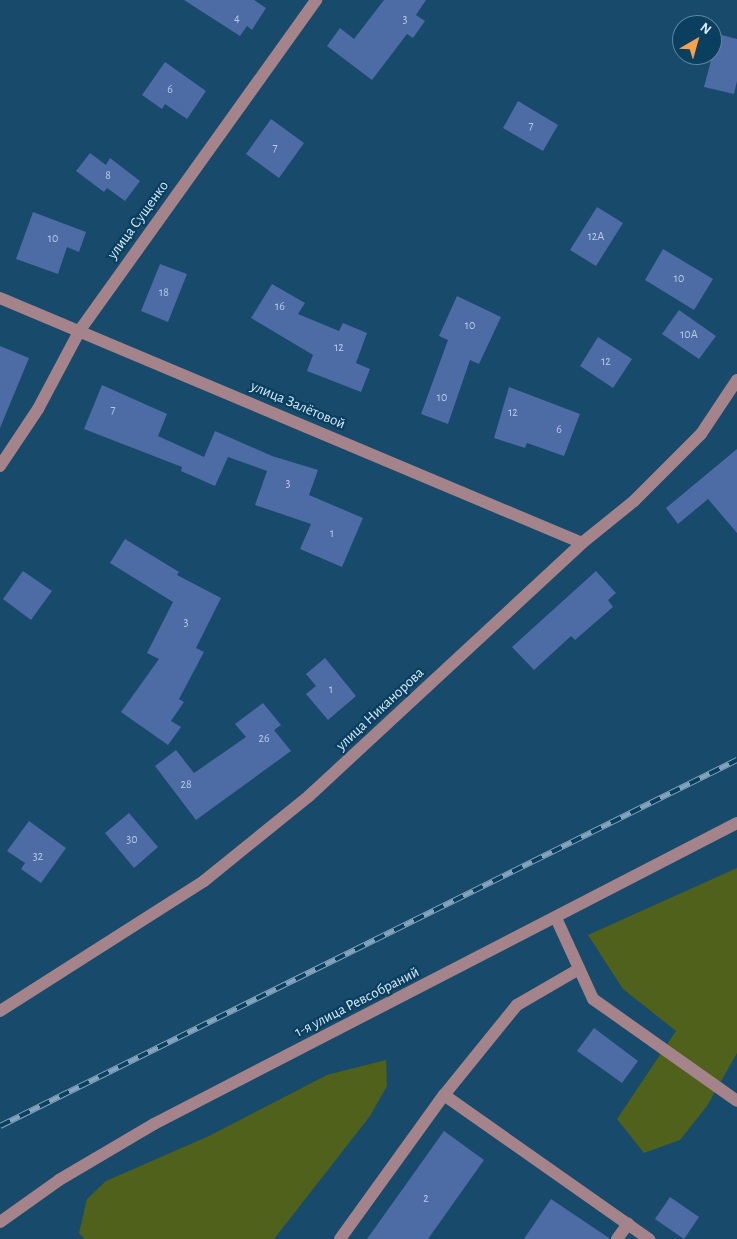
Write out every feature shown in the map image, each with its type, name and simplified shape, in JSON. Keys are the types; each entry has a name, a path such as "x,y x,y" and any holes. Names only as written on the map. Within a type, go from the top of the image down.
{"street":[{"name":"улица Сущенко","path":"0,466 38,409 80,330 316,0"},
{"name":"улица Залётовой","path":"0,298 80,330 582,544"},
{"name":"улица Никанорова","path":"0,1010 204,881 344,764 582,544 634,501 701,434 737,380"},
{"name":"1-я улица Ревсобраний","path":"0,1222 58,1180 154,1124 737,823"},
{"path":"556,918 593,999 737,1101"},
{"path":"340,1239 444,1095 517,1005 579,969"},
{"path":"444,1095 649,1239"},
{"path":"617,1239 628,1224"}],"green space":[{"path":"737,868 737,1053 707,1106 680,1140 644,1153 617,1119 676,1031 623,989 588,935"},
{"path":"386,1060 387,1086 370,1116 274,1239 85,1239 79,1233 87,1199 106,1181 209,1136 327,1075"}],"building":[{"path":"184,0 254,0 266,8 252,30 247,26 240,36"},
{"path":"384,0 426,0 416,15 425,21 413,38 407,34 372,80 327,46 340,28 354,39"},
{"path":"722,35 737,39 737,81 734,94 704,87 710,65 722,65"},
{"path":"165,62 206,91 187,119 165,104 162,109 142,95"},
{"path":"518,101 558,125 543,151 503,128"},
{"path":"271,119 304,143 279,178 246,154"},
{"path":"90,153 106,165 110,158 140,181 125,201 107,188 104,192 76,171"},
{"path":"597,207 623,223 596,266 570,250"},
{"path":"33,212 86,232 79,252 67,247 58,274 16,259"},
{"path":"663,249 713,279 694,310 645,280"},
{"path":"160,264 187,274 168,322 141,311"},
{"path":"272,284 305,303 298,314 339,331 343,323 367,333 356,363 370,369 361,392 307,371 313,355 251,318"},
{"path":"457,296 501,317 479,364 470,360 448,424 421,414 448,340 439,336"},
{"path":"679,310 716,336 699,359 662,334"},
{"path":"598,337 632,359 613,388 580,366"},
{"path":"0,346 29,358 0,428"},
{"path":"102,385 167,414 158,436 204,457 215,431 272,456 318,470 309,495 363,518 342,567 300,549 311,524 255,505 267,471 228,457 215,486 181,471 182,467 84,429"},
{"path":"509,387 580,414 564,456 527,443 525,448 494,438"},
{"path":"737,449 737,533 708,499 678,524 666,508"},
{"path":"125,539 179,572 177,575 221,598 196,648 204,652 179,699 184,702 171,721 181,727 168,745 121,712 159,659 147,653 173,602 110,563"},
{"path":"23,571 52,591 31,620 3,599"},
{"path":"596,571 616,593 608,600 613,607 575,640 571,636 534,670 512,647"},
{"path":"325,658 356,696 328,720 306,694 316,686 306,674"},
{"path":"263,703 281,725 274,730 291,751 196,820 155,766 176,750 194,773 246,737 235,724"},
{"path":"129,813 158,847 134,868 105,833"},
{"path":"29,821 66,848 41,883 21,869 25,863 7,851"},
{"path":"594,1028 638,1061 622,1083 577,1051"},
{"path":"444,1131 484,1160 428,1239 367,1239"},
{"path":"670,1197 699,1217 684,1239 655,1219"},
{"path":"551,1199 609,1238 609,1239 524,1239"}],"railway":[{"path":"0,1126 737,760"}]}
